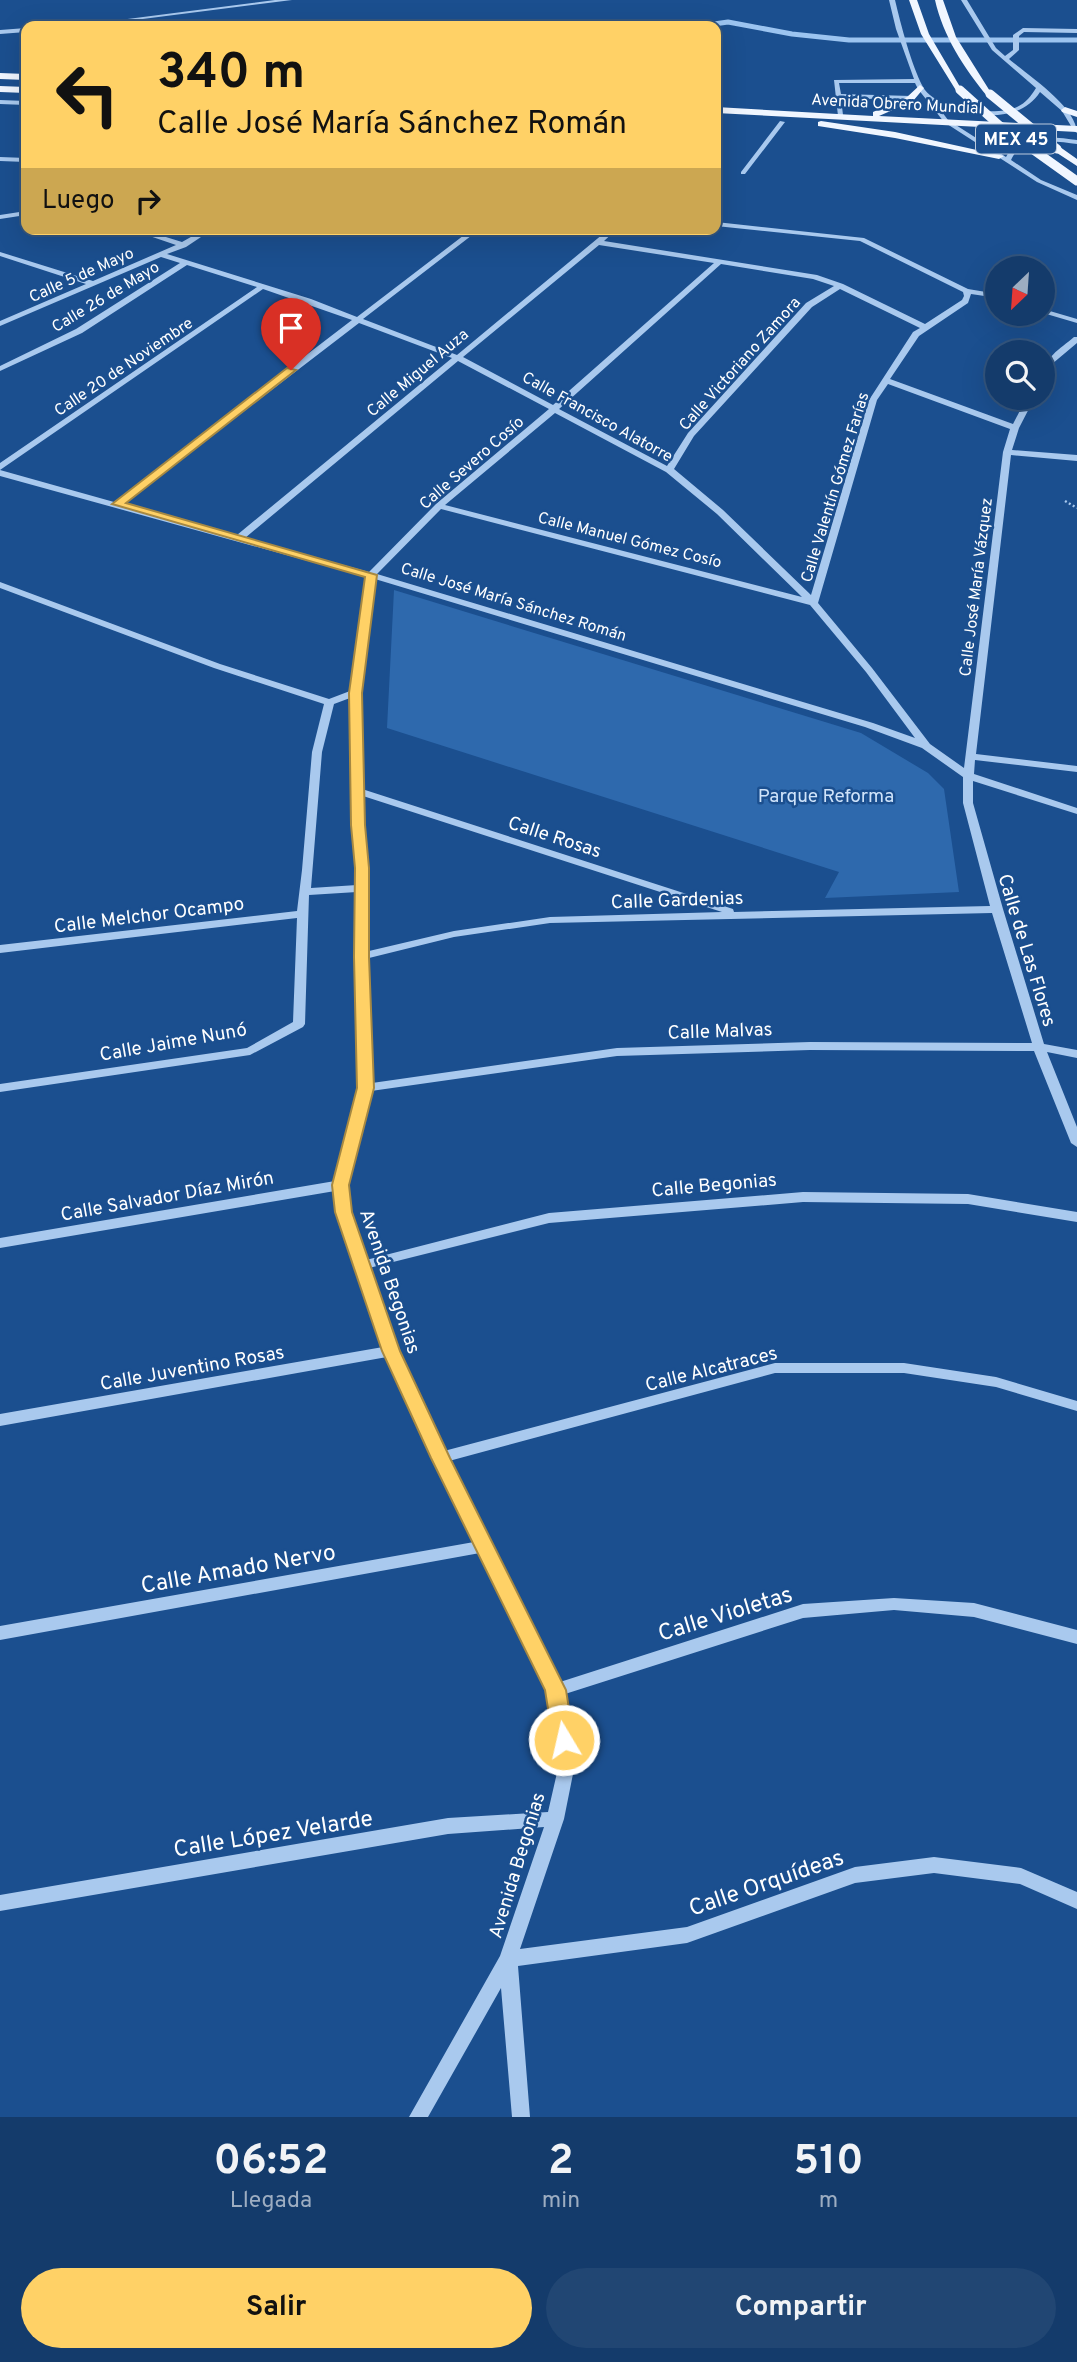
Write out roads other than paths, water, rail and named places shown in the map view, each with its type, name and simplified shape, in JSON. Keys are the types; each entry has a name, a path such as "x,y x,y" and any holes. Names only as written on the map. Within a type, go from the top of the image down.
{"main road":[{"name":"MEX 45","path":"913,0 925,34 960,90 1000,126 1077,181"},
{"name":"MEX 45","path":"939,0 940,11 969,65 990,94 1077,163"},
{"path":"0,76 21,77"},
{"path":"869,116 911,98 918,84"},
{"path":"0,89 21,90"},
{"name":"Avenida Obrero Mundial","path":"721,110 869,116 1076,133"},
{"path":"1065,110 1077,111"},
{"name":"Avenida Obrero Mundial","path":"721,120 1046,131"},
{"path":"811,123 895,135 1003,159"}],"street":[{"path":"122,21 289,0"},
{"path":"892,0 918,84 946,121 1039,181 1077,198"},
{"path":"964,0 994,49 1065,110 1076,133 1059,140 1017,145 1003,159"},
{"path":"0,32 21,30"},
{"path":"1004,59 1016,52 1016,35 1023,30 1077,31"},
{"path":"0,40 21,38"},
{"path":"840,115 836,81 918,84"},
{"path":"931,100 962,110 1003,111 1029,104 1035,100 1039,88"},
{"path":"838,96 911,98"},
{"path":"0,102 21,103"},
{"path":"743,173 782,122"},
{"path":"0,159 21,160"},
{"path":"0,217 21,214"},
{"path":"721,225 862,239 966,291 985,294"},
{"path":"151,235 183,245"},
{"name":"Calle 5 de Mayo","path":"2,322 183,245 200,235"},
{"path":"117,504 469,235"},
{"name":"Calle Miguel Auza","path":"239,538 606,235"},
{"path":"597,242 807,275 840,286 923,326"},
{"path":"0,254 94,284"},
{"name":"Calle Francisco Alatorre","path":"159,254 262,287 456,357 669,470 720,512 813,603 869,670 926,746"},
{"name":"Calle Severo Cosío","path":"371,575 439,506 555,408 719,262"},
{"name":"Calle 26 de Mayo","path":"0,369 79,331 186,263"},
{"name":"Calle Victoriano Zamora","path":"669,470 691,435 809,305 840,286"},
{"name":"Calle 20 de Noviembre","path":"0,467 262,287"},
{"name":"Calle Valentín Gómez Farías","path":"813,603 873,400 923,326 965,301 968,296 966,291"},
{"path":"1055,314 1077,321"},
{"path":"1055,357 1077,339"},
{"path":"885,380 1015,428"},
{"name":"Calle José María Vázquez","path":"967,781 1007,452 1024,410"},
{"path":"1007,452 1077,458"},
{"name":"Calle José María Sánchez Román","path":"0,473 371,575 869,724 926,746 967,781 1077,811"},
{"name":"Calle Manuel Gómez Cosío","path":"439,506 813,603"},
{"name":"Avenida Begonias","path":"371,575 355,693 366,1088 341,1185 343,1212 391,1351 440,1458 556,1690 567,1765 555,1819 508,1959 418,2117"},
{"path":"0,585 217,666 329,702 355,693"},
{"name":"Calle Jaime Nunó","path":"0,1088 250,1051 299,1024 302,914 317,752 329,702"},
{"path":"970,756 1077,769"},
{"path":"967,781 968,803"},
{"name":"Calle Rosas","path":"359,791 740,915"},
{"name":"Calle de Las Flores","path":"968,803 997,909 1040,1047 1077,1143"},
{"path":"305,892 362,888"},
{"name":"Calle Gardenias","path":"361,957 409,942 495,926 550,920 997,909"},
{"name":"Calle Melchor Ocampo","path":"0,949 302,914"},
{"name":"Calle Malvas","path":"366,1088 617,1052 810,1046 1040,1047 1077,1054"},
{"name":"Calle Salvador Díaz Mirón","path":"0,1243 341,1185"},
{"name":"Calle Begonias","path":"360,1266 549,1218 803,1197 968,1199 1077,1217"},
{"name":"Calle Juventino Rosas","path":"0,1420 391,1351"},
{"name":"Calle Alcatraces","path":"440,1458 775,1368 904,1368 996,1382 1077,1406"},
{"name":"Calle Amado Nervo","path":"0,1633 484,1546"},
{"name":"Calle Violetas","path":"556,1690 803,1611 894,1604 974,1610 1077,1637"},
{"name":"Calle López Velarde","path":"0,1902 448,1826 555,1819"},
{"name":"Calle Orquídeas","path":"508,1959 687,1935 855,1875 934,1865 1021,1876 1077,1901"},
{"name":"Avenida Begonias","path":"508,1959 521,2117"}],"waterway":[{"path":"721,23 849,40 1077,40"}],"park label":[{"name":"Parque Reforma","path":"826,795"}]}
